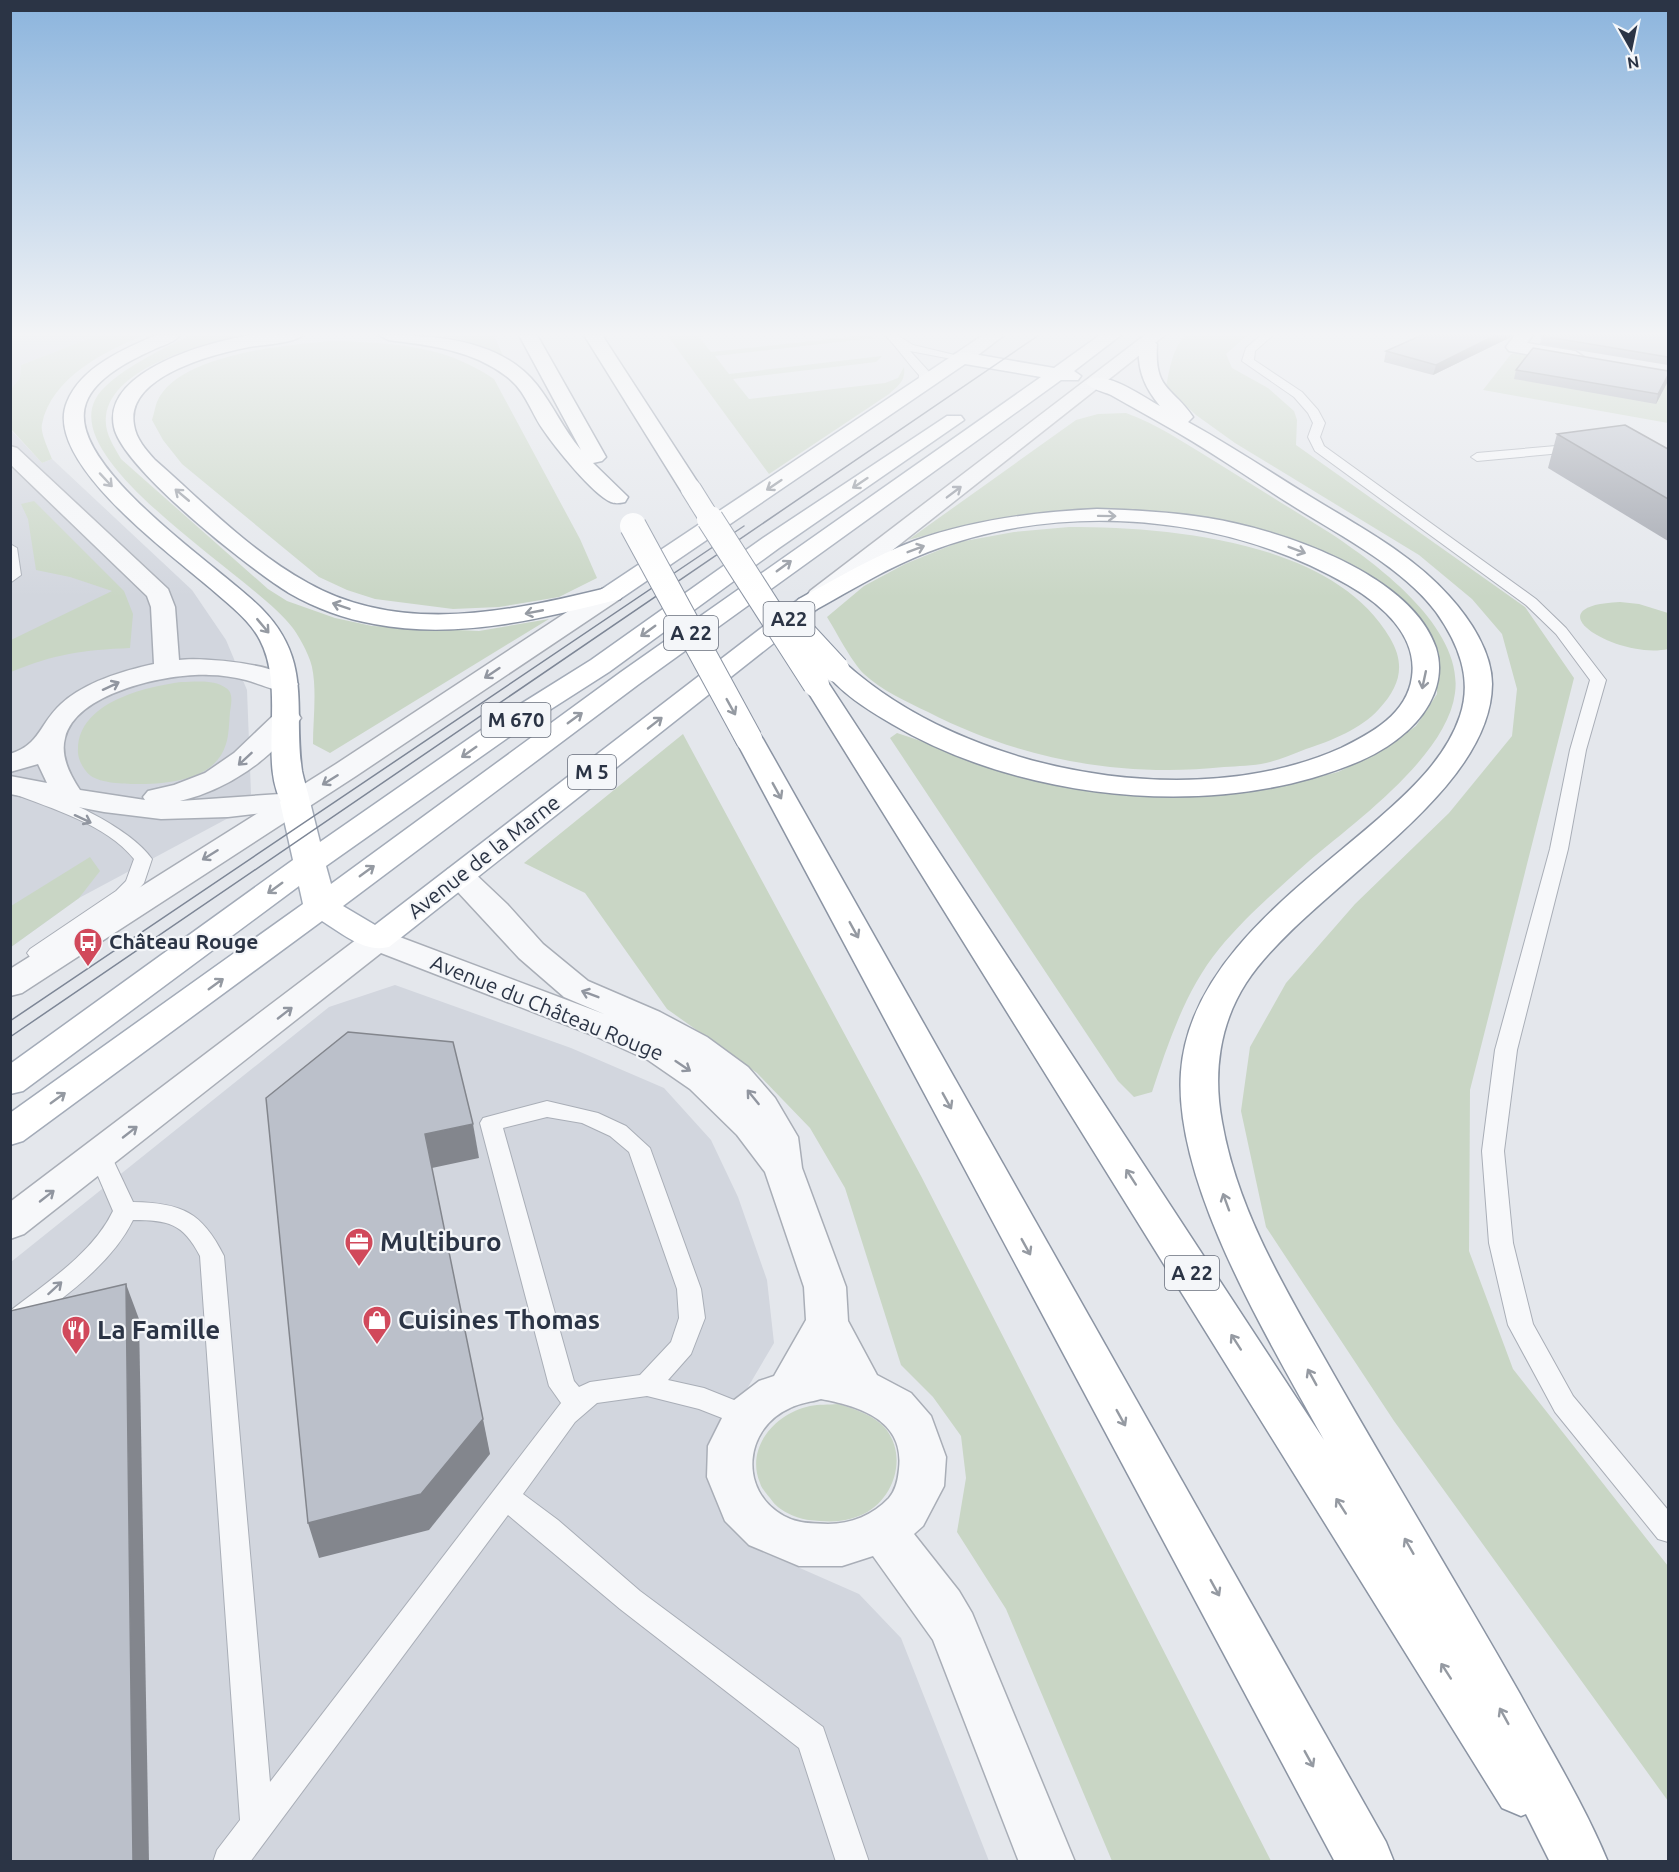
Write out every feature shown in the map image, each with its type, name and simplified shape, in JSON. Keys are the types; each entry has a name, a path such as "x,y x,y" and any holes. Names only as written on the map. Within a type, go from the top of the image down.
{"main road":[{"path":"75,422 81,445 90,461 123,497 258,620 275,643 285,684 288,771 320,906 377,940"},
{"path":"124,422 125,431 133,447 156,472 286,580 316,597 348,609 411,620 467,621 536,612 611,594 869,422"},
{"path":"548,422 570,451 617,497"},
{"name":"A 22","path":"576,422 1366,1862"},
{"name":"A 22","path":"649,422 742,569 826,676 1567,1862"},
{"name":"M 670","path":"10,1082 310,863 513,722 600,666 771,543 958,422"},
{"name":"M 670","path":"10,1132 780,569 972,422"},
{"path":"1173,422 1218,448 1361,539 1411,575 1458,621 1478,661 1480,693 1477,712 1462,746 1416,799 1323,883 1236,973 1214,1011 1204,1040 1199,1080 1204,1128 1219,1182 1244,1245 1332,1413 1452,1621 1534,1770 1580,1862"},
{"path":"1190,422 1218,448"},
{"path":"808,604 907,552 974,530 1051,517 1163,519 1210,526 1269,540 1349,574 1381,595 1400,613 1414,631 1424,653 1426,671 1421,694 1410,715 1383,737 1347,758 1264,780 1208,785 1152,786 1095,781 996,760 916,726 864,695 826,676"},
{"name":"Avenue de la Marne","path":"377,940 808,604"}],"street":[{"name":"Avenue de la Marne","path":"808,604 1045,422"},
{"path":"10,452 159,594 163,607 167,669"},
{"path":"10,985 295,802 611,594"},
{"path":"285,684 237,669 167,669 125,680 85,700 62,718 52,734 50,744 54,769 83,799 159,797 196,789 213,782 242,762 287,718"},
{"path":"10,764 28,758 50,744"},
{"path":"11,785 83,799 188,810 295,802"},
{"name":"Avenue du Château Rouge","path":"459,876 496,911 531,951 576,989 678,1035 735,1076 762,1107 779,1137 783,1168 820,1268 825,1287 826,1321 860,1385"},
{"name":"Avenue de la Marne","path":"10,1224 377,940"},
{"name":"Avenue du Château Rouge","path":"377,940 607,1028 661,1052 703,1080 750,1126 783,1168"},
{"name":"Avenue du Château Rouge","path":"791,1386 826,1321"},
{"path":"820,1381 860,1385 886,1399 908,1418 923,1450 924,1468 912,1503 899,1518 882,1530 841,1545 818,1546 775,1535 757,1524 743,1510 733,1493 728,1475 727,1456 732,1439 745,1416 766,1398 791,1386 820,1381"},
{"path":"882,1530 941,1606 954,1629 1047,1862"}],"lane":[{"path":"1319,422 1314,437 1319,448 1531,602 1561,631 1598,680 1578,750 1559,849 1506,1050 1493,1151 1501,1243 1521,1325 1564,1404 1668,1530"},
{"path":"1477,457 1593,447"},
{"path":"10,548 14,574 10,579"},
{"path":"10,972 123,895 135,883 143,859 138,849 118,835 11,785"},
{"path":"578,1404 562,1386 491,1123 547,1109 561,1110 590,1118 618,1131 639,1148 689,1289 692,1317 682,1347 647,1385"},
{"path":"10,1326 105,1243 121,1224 125,1211 100,1155"},
{"path":"125,1211 159,1211 188,1220 202,1234 212,1256 257,1824"},
{"path":"229,1862 566,1414 590,1393 647,1385 704,1399 745,1416"},
{"path":"505,1497 548,1529 630,1600 812,1738 853,1862"}],"shaded area":[{"path":"10,429 42,463 52,459 192,590 226,640 247,690 251,794 234,815 79,898 11,947"},
{"path":"395,985 571,1048 664,1088 711,1140 738,1197 767,1280 774,1343 728,1421 724,1512 768,1554 859,1594 901,1638 989,1861 11,1862 11,1262 329,1007"}],"green space":[{"path":"11,422 43,422 43,437 52,459 42,463 11,429"},
{"path":"93,422 106,422 112,443 121,459 268,589 287,601 335,618 372,626 479,631 549,619 330,753 313,744 315,696 312,667 307,652 295,631 272,606 133,488 107,457 93,427"},
{"path":"153,422 517,422 580,539 597,578 559,597 499,607 453,609 375,599 347,590 319,577 182,464 163,440"},
{"path":"731,422 846,422 769,474"},
{"path":"1073,422 1149,422 1330,533 1371,562 1414,600 1432,622 1446,645 1454,669 1455,693 1448,717 1435,740 1396,786 1262,903 1219,949 1197,981 1188,999 1152,1092 1134,1097 1118,1081 890,738 897,733 933,745 1207,795 1278,787 1338,772 1379,752 1416,726 1437,694 1437,662 1425,631 1402,600 1363,574 1166,514 1014,517 962,526 908,540"},
{"path":"1206,422 1297,422 1296,445 1525,607 1574,678 1470,1090 1469,1251 1513,1369 1668,1566 1668,1801 1394,1421 1266,1227 1241,1111 1250,1047 1286,983 1355,904 1449,813 1512,736 1517,689 1502,634 1472,599 1419,555 1235,443"},
{"path":"34,501 124,591 133,614 130,648 69,654 11,672 11,640 112,591 70,577 36,570 28,519 21,504"},
{"path":"1069,527 1154,531 1200,537 1246,546 1290,560 1330,580 1364,605 1395,648 1399,666 1396,684 1379,709 1364,723 1345,734 1271,762 1186,770 1110,767 1035,753 998,742 903,700 864,674 827,617 864,586 905,564 959,542 1014,532"},
{"path":"1620,602 1639,604 1668,613 1668,649 1648,650 1627,647 1607,640 1581,622 1581,613 1593,606"},
{"path":"181,682 216,683 229,690 231,702 227,740 220,756 212,766 188,778 162,783 125,784 106,782 91,776 83,767 78,752 81,733 89,719 102,708 133,693"},
{"path":"683,734 921,1176 1271,1861 1112,1861 1006,1609 957,1532 966,1478 961,1436 933,1397 901,1365 845,1188 810,1128 757,1073 667,1009 585,893 524,863"},
{"path":"90,857 100,871 79,898 11,947 11,906"},
{"path":"838,1404 870,1416 886,1429 893,1441 896,1454 894,1479 880,1502 859,1516 840,1521 828,1521 795,1516 776,1505 761,1486 756,1470 760,1445 775,1424 797,1410 810,1406"}],"building":[{"path":"1625,425 1668,449 1668,499 1557,434"},
{"path":"348,1032 453,1042 473,1124 425,1134 483,1419 421,1494 308,1523 266,1098"},
{"path":"126,1284 133,1862 10,1862 10,1311"}],"tram line":[{"path":"10,1037 911,422"},
{"path":"10,1021 744,526"}],"place":[{"name":"Château Rouge","path":"88,968"},
{"name":"Multiburo","path":"359,1268"},
{"name":"Cuisines Thomas","path":"377,1346"},
{"name":"La Famille","path":"76,1356"}]}
